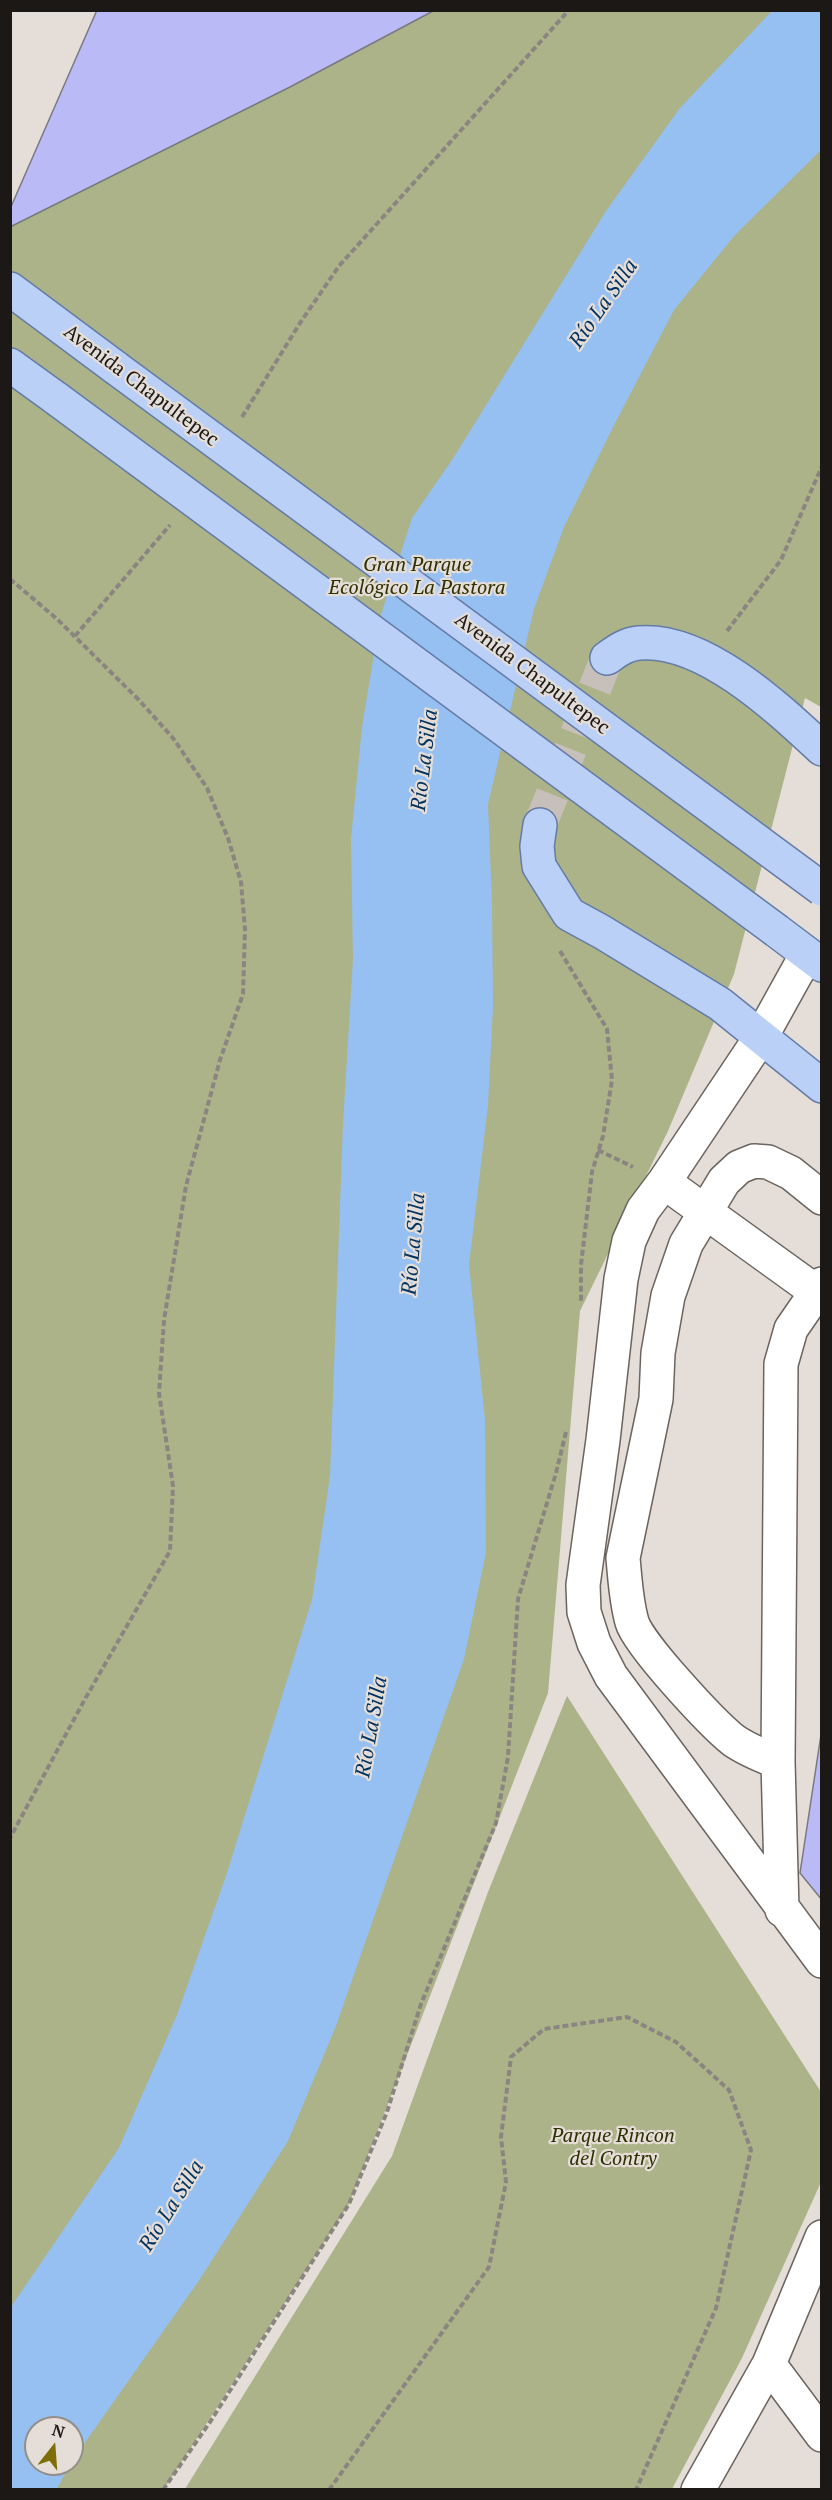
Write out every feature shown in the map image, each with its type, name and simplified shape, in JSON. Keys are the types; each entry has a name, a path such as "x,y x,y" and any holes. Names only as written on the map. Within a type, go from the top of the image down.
{"main road":[{"name":"Avenida Chapultepec","path":"10,289 822,889"},
{"path":"10,365 814,960"},
{"path":"607,658 622,647 639,643 682,648 714,661 822,749"},
{"path":"540,825 537,846 539,866 569,914 720,1005 822,1086"}],"street":[{"path":"814,960 643,1210 629,1241 621,1279 603,1440 583,1585 584,1612 594,1643 612,1676 782,1910 822,1961"},
{"path":"778,1762 734,1741 650,1651 632,1623 625,1584 625,1542 646,1457 656,1399 658,1353 668,1296 686,1244 724,1181 739,1167 754,1161 768,1162 791,1173 822,1198"},
{"path":"664,1182 705,1214 819,1291 791,1329 781,1365 778,1762 782,1910"},
{"path":"698,2490 769,2364 822,2237"},
{"path":"769,2364 822,2436"}],"path":[{"path":"241,418 300,323 339,266 569,10"},
{"path":"722,636 781,560 822,466"},
{"path":"75,636 172,522"},
{"path":"10,579 75,636 173,738 207,788 228,838 241,882 245,930 243,994 220,1060 186,1186 164,1320 159,1394 173,1486 170,1551 85,1699 10,1838"},
{"path":"559,948 607,1029 612,1080 603,1136 592,1172 581,1265 580,1311"},
{"path":"163,2490 210,2422 349,2204 387,2112 421,2004 496,1823 508,1757 518,1599 556,1473 566,1431"},
{"path":"329,2490 489,2267 506,2182 501,2137 511,2057 544,2029 627,2017 676,2042 729,2090 751,2150 716,2308 636,2490"}],"green space":[{"name":"Gran Parque Ecológico La Pastora","path":"334,11 821,11 821,707 805,698 734,974 668,1131 580,1311 548,1693 349,2204 164,2489 11,2489 10,242 12,239 11,225"},
{"name":"Parque Rincon del Contry","path":"567,1696 821,2092 821,2182 742,2358 672,2489 185,2489 392,2156 488,1892"}],"water":[{"name":"Río La Silla","path":"772,11 821,11 821,150 735,235 674,310 613,427 564,527 534,609 488,804 493,1006 488,1105 469,1265 485,1420 486,1552 464,1659 336,2026 288,2141 200,2279 84,2444 84,2416 24,2416 24,2476 64,2476 57,2489 11,2490 11,2307 119,2148 177,2015 226,1876 312,1600 330,1476 343,1124 353,959 351,839 362,727 380,618 412,518 454,457 606,211 680,108"}],"building":[{"path":"97,10 435,10 290,87 10,227 10,209"},
{"path":"822,1728 822,1900 800,1873"}],"tunnel":[{"path":"540,825 607,658"}]}
